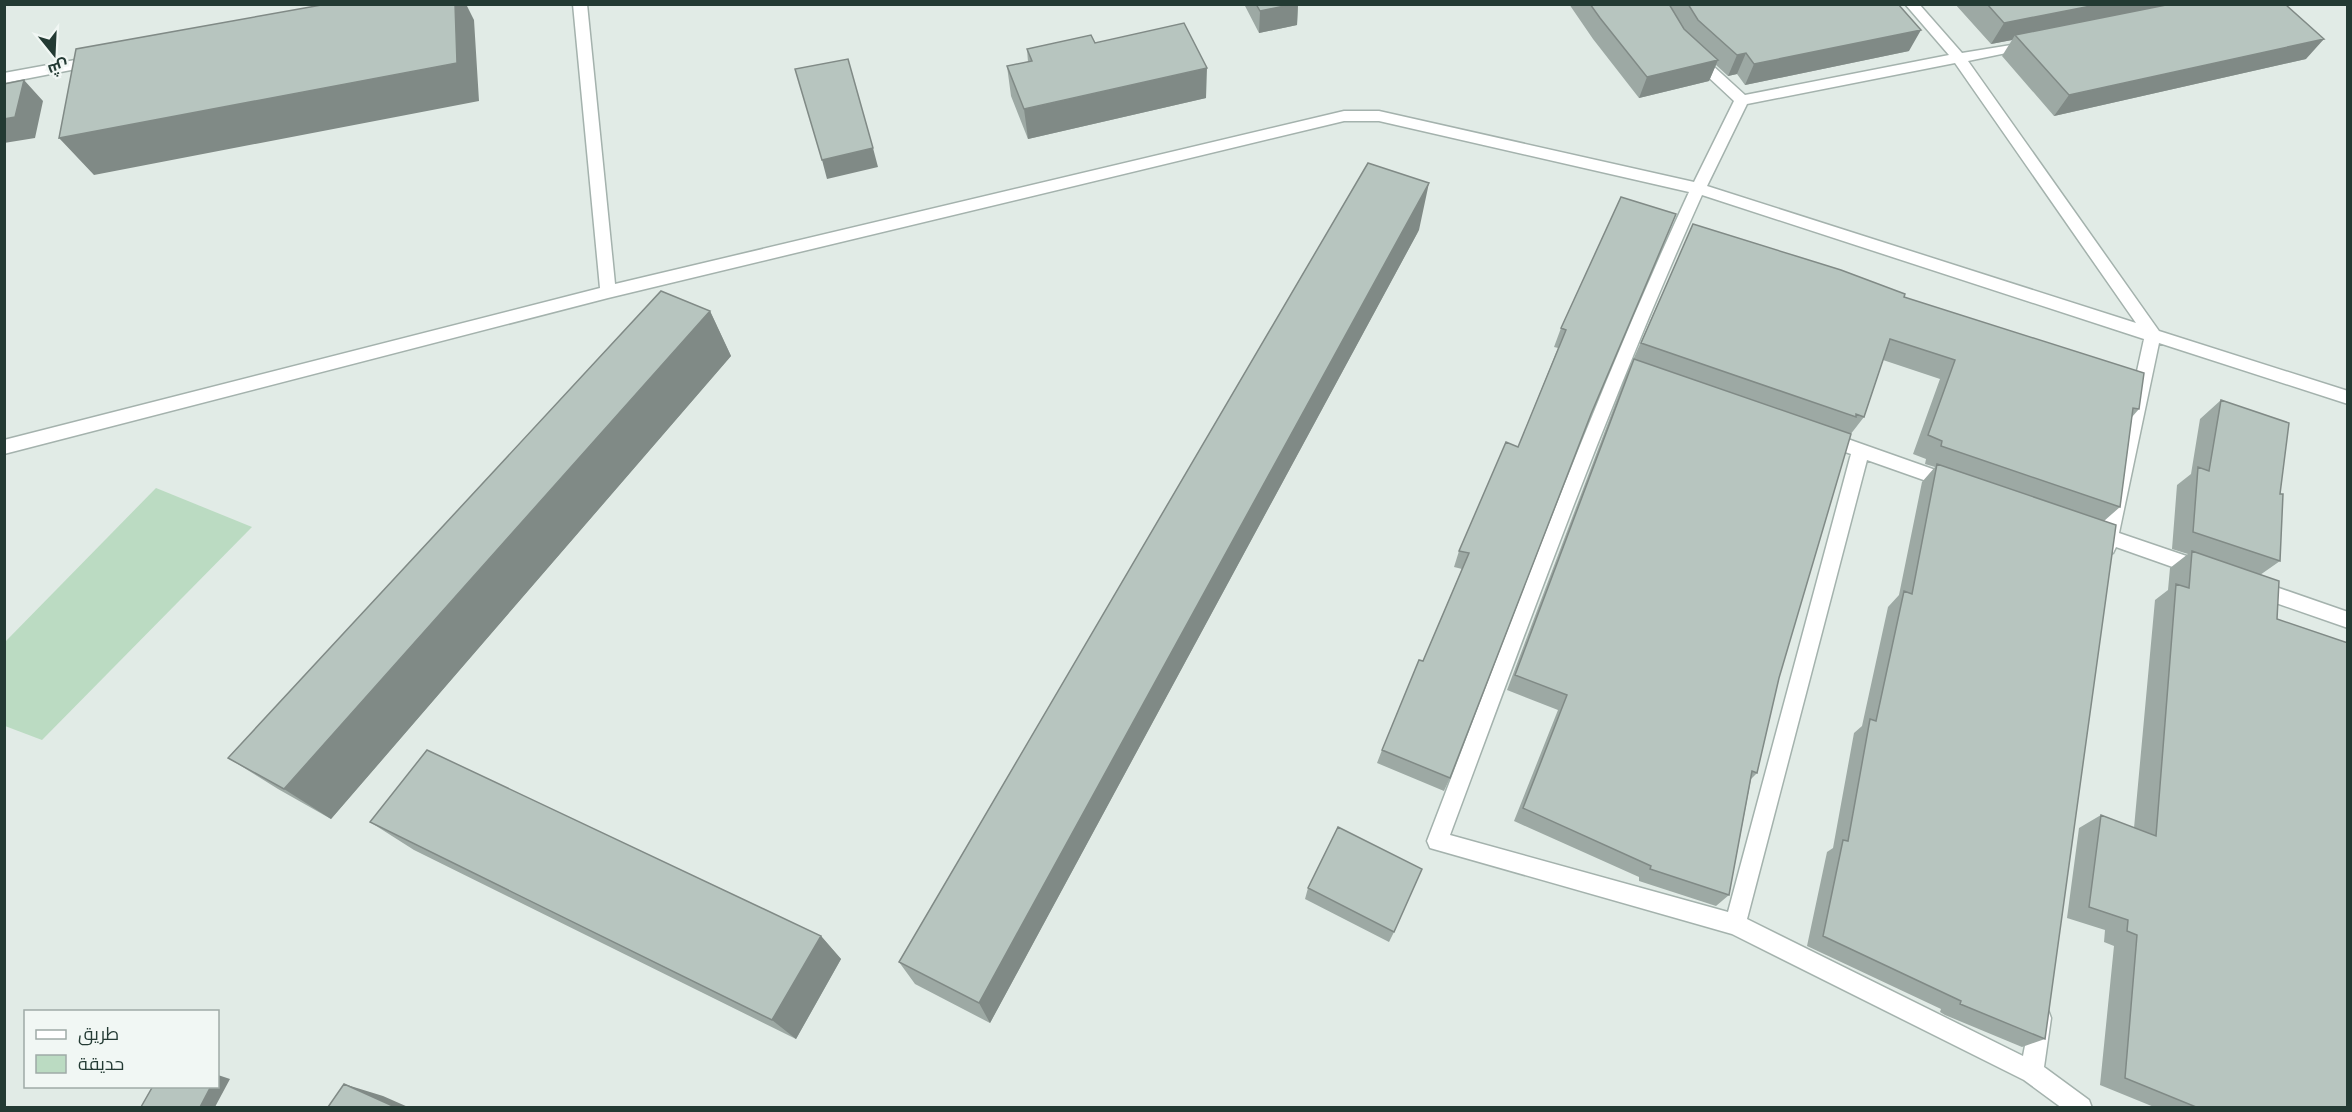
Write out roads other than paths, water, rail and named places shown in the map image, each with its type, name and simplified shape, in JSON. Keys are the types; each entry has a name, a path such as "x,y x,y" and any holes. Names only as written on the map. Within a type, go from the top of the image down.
{"street":[{"path":"580,4 608,292"},
{"path":"1911,4 1959,58 2153,335 2109,537 2104,572"},
{"path":"1742,100 2050,40"},
{"path":"1683,46 1742,100"},
{"path":"4,78 108,59"},
{"path":"1742,100 1696,188 1437,841 1735,924 2032,1072 2081,1107"},
{"path":"4,447 608,292 1344,116 1378,116 1696,188 2348,398"},
{"path":"1806,432 1971,489"},
{"path":"1735,924 1861,451"},
{"path":"2082,528 2217,575"},
{"path":"2239,582 2348,620"},
{"path":"2032,1072 2042,1002"}]}
